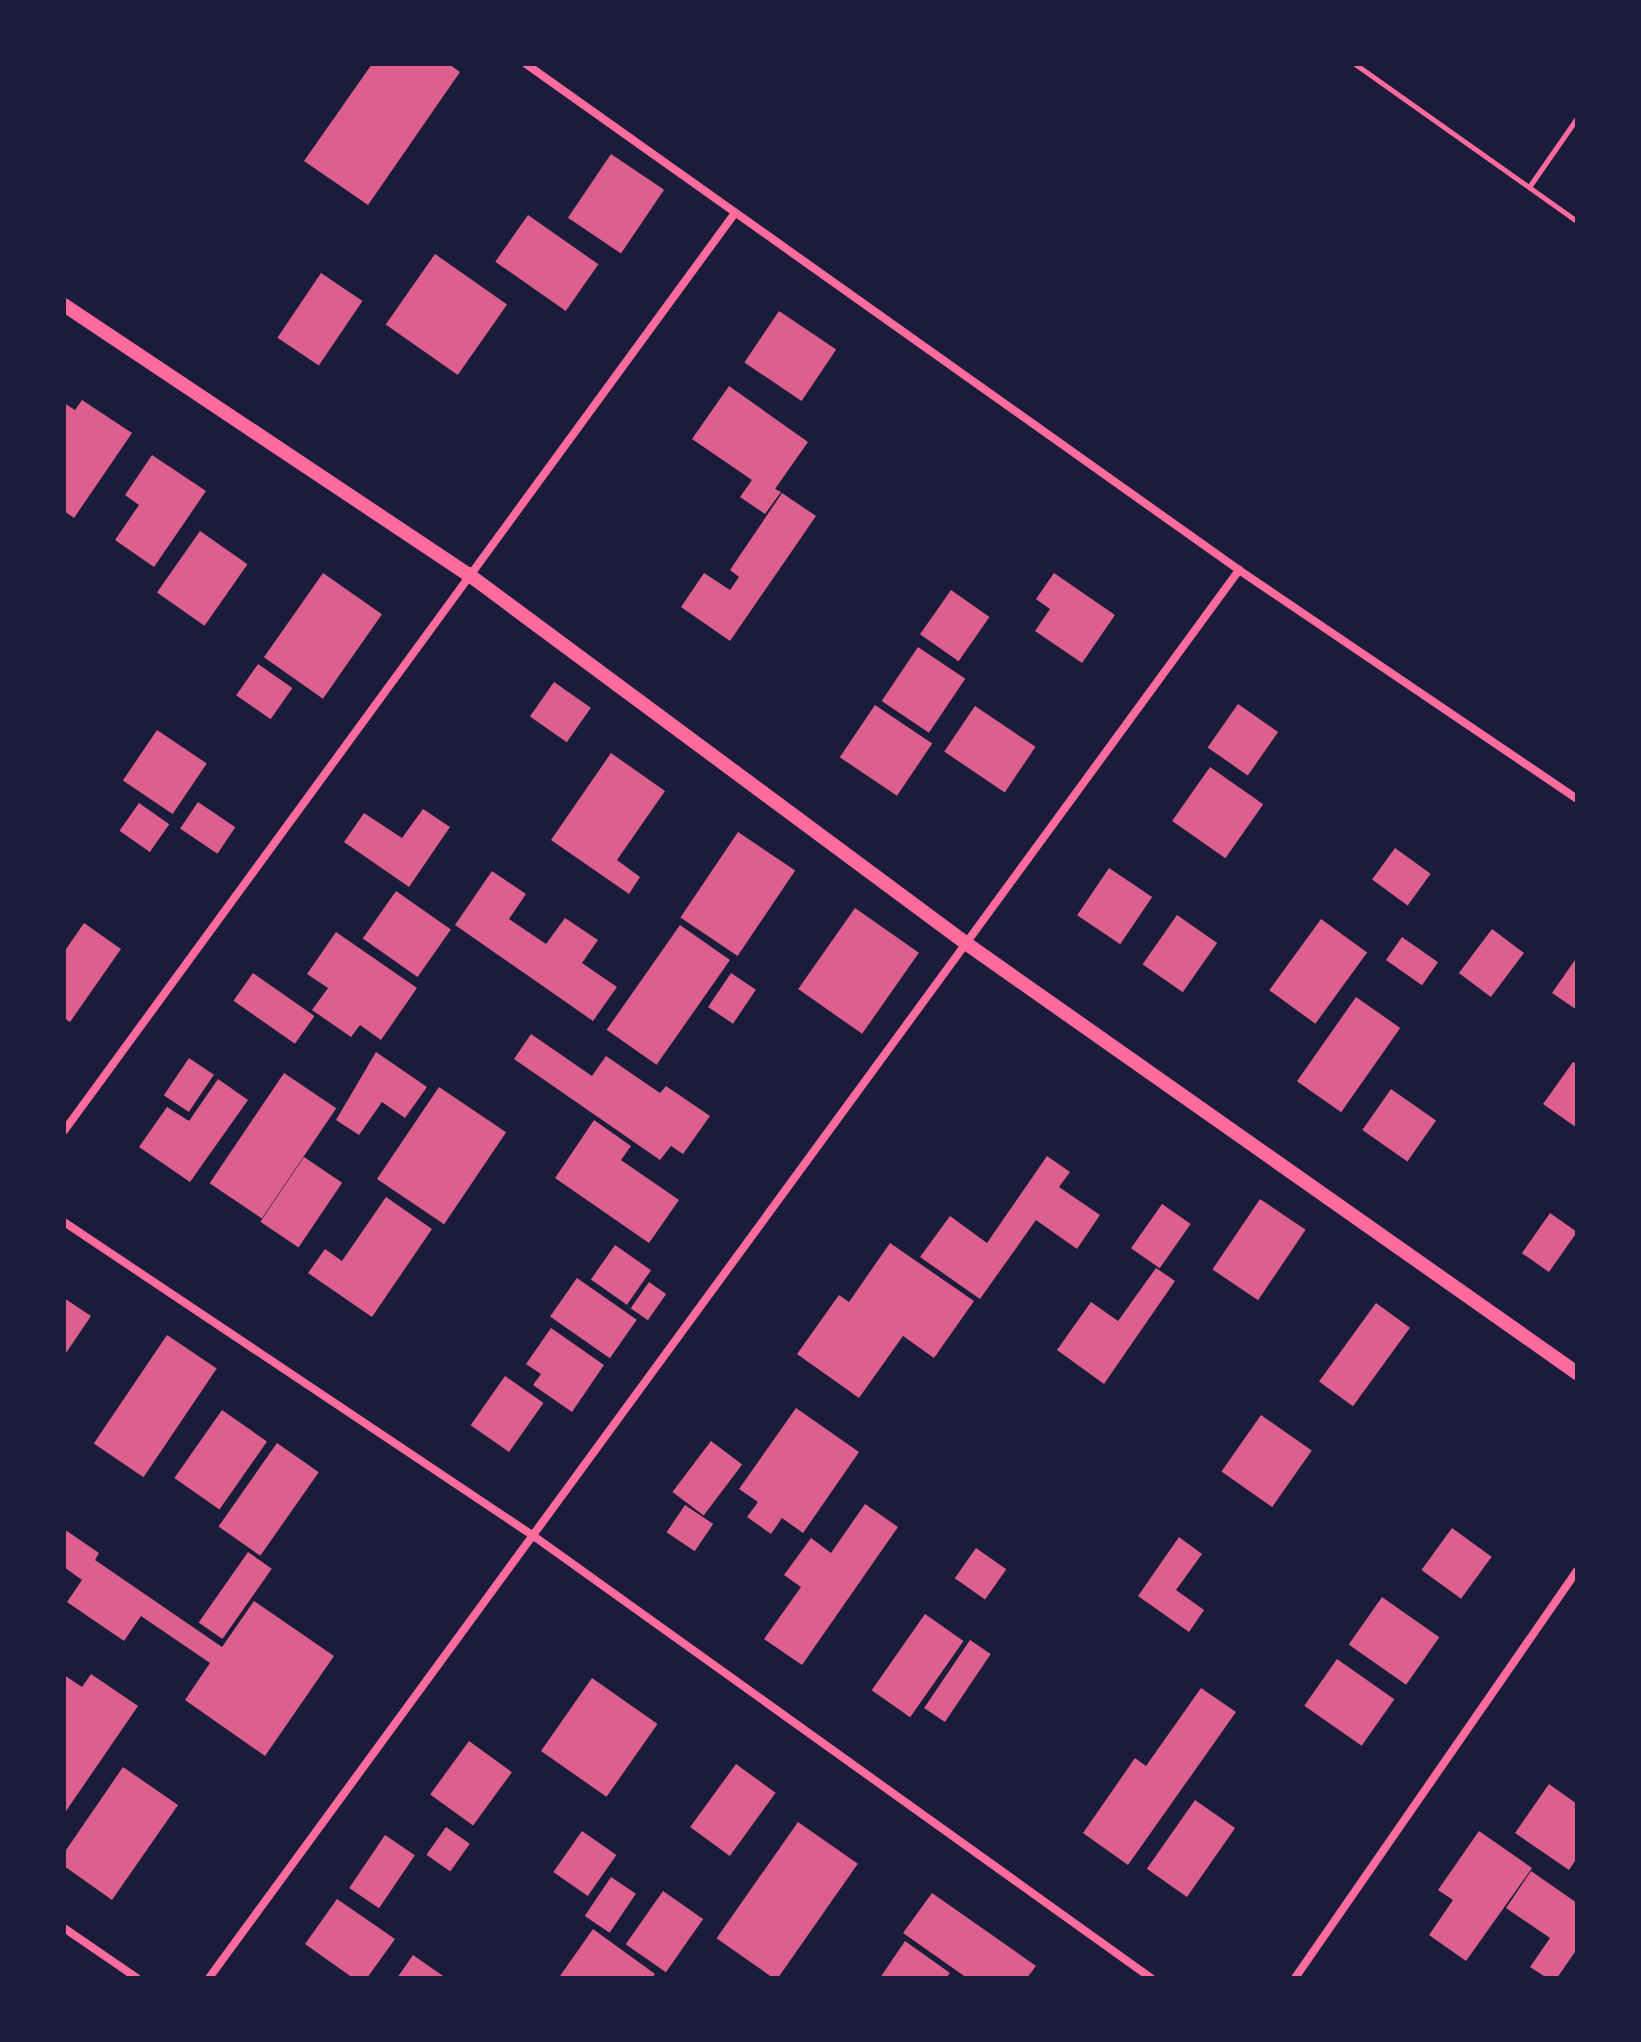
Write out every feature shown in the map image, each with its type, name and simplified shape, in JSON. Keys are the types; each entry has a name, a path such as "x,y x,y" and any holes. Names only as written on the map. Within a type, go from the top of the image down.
{"street":[{"path":"526,64 1239,570 1577,799"},
{"path":"64,1131 468,574 735,213"},
{"path":"64,305 468,574 967,944 1577,1373"},
{"path":"209,1978 535,1537 1239,570"},
{"path":"64,1222 535,1537 1151,1978"},
{"path":"1295,1978 1577,1571"},
{"path":"64,1928 137,1978"}],"path":[{"path":"1355,64 1577,221"},
{"path":"1529,187 1577,118"}],"building":[{"path":"372,64 449,64 460,72 368,205 304,161"},
{"path":"611,154 664,190 621,254 568,218"},
{"path":"528,215 598,264 566,311 495,262"},
{"path":"435,254 507,304 458,375 386,324"},
{"path":"321,273 362,301 319,366 277,338"},
{"path":"779,311 836,350 802,401 744,362"},
{"path":"729,386 808,442 775,489 781,492 765,514 740,497 752,480 692,439"},
{"path":"82,400 132,433 74,518 64,511 64,403 75,410"},
{"path":"152,455 206,491 154,567 115,540 139,505 125,495"},
{"path":"782,493 816,516 730,641 681,607 704,573 730,590 739,577 730,570"},
{"path":"200,531 248,564 204,626 157,592"},
{"path":"323,573 382,614 323,699 264,657"},
{"path":"1054,573 1115,615 1082,663 1035,631 1050,609 1036,599"},
{"path":"951,590 990,617 959,661 920,634"},
{"path":"918,647 965,679 929,733 882,701"},
{"path":"258,664 292,688 271,719 236,695"},
{"path":"554,682 591,708 567,742 530,716"},
{"path":"1238,704 1278,732 1248,776 1208,747"},
{"path":"875,705 932,744 897,796 840,757"},
{"path":"975,706 1036,747 1005,792 944,752"},
{"path":"157,730 207,764 173,814 123,781"},
{"path":"611,753 665,791 617,860 640,877 629,894 551,840"},
{"path":"1210,767 1263,804 1225,858 1172,821"},
{"path":"198,802 235,827 217,854 180,829"},
{"path":"139,803 169,824 150,852 119,831"},
{"path":"423,809 450,827 409,887 344,842 364,813 402,838"},
{"path":"738,832 795,871 738,956 680,917"},
{"path":"1395,848 1431,874 1408,905 1372,880"},
{"path":"1109,868 1152,897 1120,944 1077,915"},
{"path":"492,871 526,894 509,919 546,944 565,918 598,940 582,963 617,987 593,1021 455,925"},
{"path":"396,891 451,929 418,977 363,939"},
{"path":"855,908 919,953 862,1034 798,989"},
{"path":"1177,915 1217,943 1183,992 1143,964"},
{"path":"1321,919 1367,953 1315,1024 1269,990"},
{"path":"84,923 121,949 70,1022 64,1018 64,952"},
{"path":"680,925 730,960 657,1065 607,1030"},
{"path":"1492,929 1524,953 1491,997 1459,973"},
{"path":"336,932 417,988 381,1040 360,1025 351,1037 312,1010 328,988 307,974"},
{"path":"1402,937 1438,962 1422,985 1386,960"},
{"path":"1577,957 1577,1010 1552,993"},
{"path":"253,973 314,1016 295,1044 233,1001"},
{"path":"731,973 756,990 733,1024 708,1007"},
{"path":"1356,997 1400,1028 1341,1112 1297,1081"},
{"path":"531,1034 592,1076 606,1056 660,1093 666,1086 710,1116 683,1154 671,1146 660,1160 514,1059"},
{"path":"376,1052 427,1087 405,1118 382,1102 359,1135 336,1120"},
{"path":"189,1058 214,1075 189,1112 164,1095"},
{"path":"1573,1062 1577,1064 1577,1128 1543,1104"},
{"path":"284,1073 336,1108 262,1218 210,1183"},
{"path":"218,1079 248,1100 190,1182 139,1147 167,1107 189,1121"},
{"path":"439,1087 506,1132 444,1224 377,1179"},
{"path":"1391,1089 1436,1121 1407,1162 1362,1130"},
{"path":"594,1120 631,1146 621,1160 679,1200 649,1243 555,1178"},
{"path":"1047,1156 1070,1172 1059,1187 1100,1215 1077,1249 1036,1220 980,1299 920,1257 950,1216 987,1243"},
{"path":"304,1157 342,1183 299,1247 260,1222"},
{"path":"386,1197 432,1229 372,1317 308,1273 325,1249 342,1261"},
{"path":"1260,1199 1306,1230 1258,1300 1212,1269"},
{"path":"1162,1204 1191,1224 1160,1268 1131,1248"},
{"path":"1550,1213 1577,1232 1549,1272 1522,1253"},
{"path":"890,1243 974,1301 934,1358 903,1336 859,1398 797,1354 839,1295 849,1302"},
{"path":"615,1245 651,1270 627,1305 591,1279"},
{"path":"1156,1268 1175,1281 1104,1384 1057,1350 1091,1302 1118,1321"},
{"path":"577,1278 637,1320 610,1358 550,1317"},
{"path":"649,1282 666,1294 648,1320 631,1308"},
{"path":"64,1298 91,1316 64,1356"},
{"path":"1376,1303 1410,1328 1353,1406 1319,1381"},
{"path":"551,1328 604,1365 572,1412 533,1385 541,1374 526,1364"},
{"path":"167,1335 217,1369 143,1477 94,1444"},
{"path":"505,1376 544,1403 509,1452 471,1425"},
{"path":"796,1408 859,1452 803,1533 782,1518 771,1534 747,1517 758,1502 739,1489"},
{"path":"222,1410 267,1442 219,1510 174,1478"},
{"path":"1261,1415 1312,1451 1272,1507 1221,1472"},
{"path":"711,1441 742,1464 704,1516 672,1492"},
{"path":"277,1443 319,1472 260,1556 218,1527"},
{"path":"865,1504 898,1527 802,1665 764,1639 801,1587 784,1575 811,1538 831,1553"},
{"path":"685,1505 713,1524 695,1551 667,1532"},
{"path":"1452,1528 1492,1557 1461,1599 1421,1570"},
{"path":"64,1529 99,1553 95,1560 222,1647 254,1601 334,1656 265,1756 185,1700 210,1663 141,1616 124,1641 67,1602 82,1580 64,1567"},
{"path":"1179,1537 1202,1554 1176,1590 1204,1610 1189,1632 1138,1596"},
{"path":"976,1548 1006,1569 985,1600 955,1578"},
{"path":"248,1552 272,1569 222,1639 199,1622"},
{"path":"1382,1597 1439,1637 1406,1685 1349,1645"},
{"path":"925,1614 964,1641 910,1717 872,1690"},
{"path":"970,1640 991,1654 945,1722 924,1708"},
{"path":"1337,1659 1394,1699 1362,1746 1304,1706"},
{"path":"91,1674 138,1706 64,1814 64,1675 82,1687"},
{"path":"592,1678 658,1724 606,1797 541,1751"},
{"path":"1201,1688 1236,1712 1128,1865 1083,1833 1135,1758 1146,1766"},
{"path":"469,1741 512,1772 473,1826 430,1794"},
{"path":"736,1764 776,1793 730,1856 690,1827"},
{"path":"123,1767 178,1805 112,1900 64,1866 64,1853"},
{"path":"1549,1784 1577,1804 1577,1858 1569,1870 1515,1833"},
{"path":"1195,1800 1235,1828 1187,1897 1147,1869"},
{"path":"798,1822 858,1864 778,1978 773,1978 717,1938"},
{"path":"446,1827 470,1844 450,1871 426,1855"},
{"path":"582,1831 616,1855 588,1896 553,1872"},
{"path":"1479,1831 1532,1868 1466,1961 1429,1935 1453,1900 1438,1890"},
{"path":"385,1835 415,1855 379,1908 349,1888"},
{"path":"1531,1871 1577,1903 1577,1949 1557,1978 1547,1978 1530,1967 1550,1938 1506,1908"},
{"path":"611,1877 636,1894 610,1933 585,1916"},
{"path":"663,1891 703,1919 666,1972 626,1944"},
{"path":"932,1893 1036,1966 1027,1978 967,1978 903,1933"},
{"path":"337,1899 395,1939 367,1978 353,1978 305,1944"},
{"path":"593,1929 655,1974 652,1978 560,1976"},
{"path":"905,1941 950,1973 946,1978 880,1978"},
{"path":"413,1955 446,1978 397,1978"}]}
